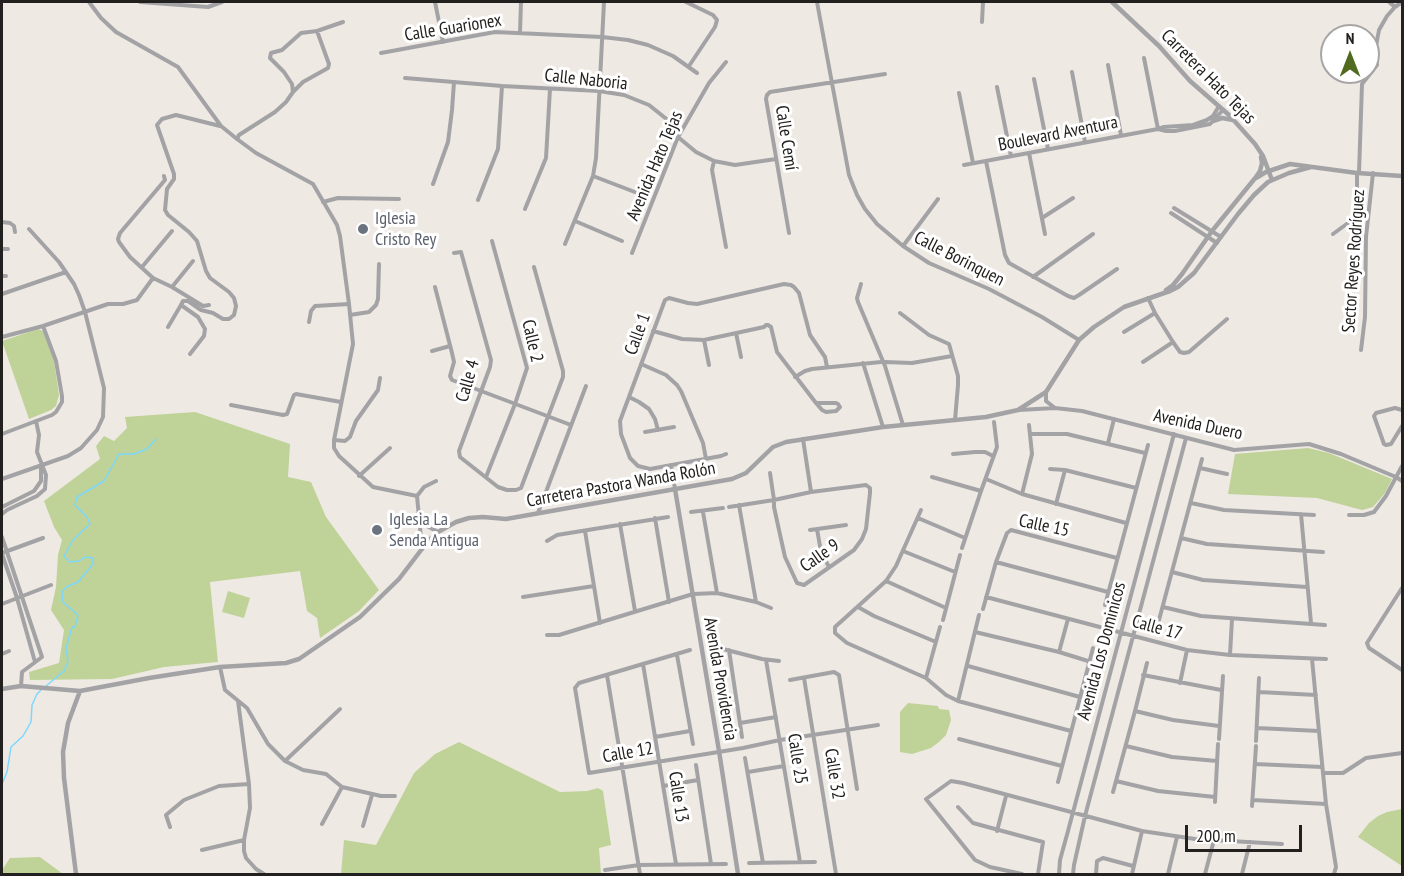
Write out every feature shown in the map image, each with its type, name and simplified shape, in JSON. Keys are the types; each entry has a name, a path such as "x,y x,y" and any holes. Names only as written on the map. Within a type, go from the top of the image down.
{"street":[{"path":"89,2 116,32 178,67 221,126 237,139 256,153 314,184 337,225 340,236 353,344 334,448 339,456 373,487 417,496"},
{"path":"140,2 208,7 222,2"},
{"path":"435,2 443,42"},
{"path":"520,33 521,2"},
{"path":"565,244 593,176 596,158 604,2"},
{"path":"686,2 713,15 717,20 715,27 688,66"},
{"name":"Calle Borinquen","path":"817,2 846,165 854,189 877,224 903,246 929,263 989,289 1079,340"},
{"path":"982,22 983,2"},
{"name":"Carretera Hato Tejas","path":"1112,2 1159,46 1190,81 1221,108 1255,144 1261,152 1272,180"},
{"path":"1389,2 1395,7"},
{"path":"1332,234 1348,223 1354,214 1358,198 1362,84 1377,65 1376,46 1379,30 1387,16 1402,2"},
{"path":"293,92 292,84 284,72 270,58 271,53 282,50 301,33 317,31 342,22"},
{"path":"237,139 239,135 281,107 303,82 328,68 329,64 317,31"},
{"name":"Calle Guarionex","path":"381,53 495,33 602,37 648,45 673,56 697,73"},
{"path":"1143,58 1158,129"},
{"name":"Avenida Hato Tejas","path":"632,253 678,137 709,83 726,62"},
{"path":"1108,65 1121,135"},
{"path":"1072,72 1085,141"},
{"name":"Calle Cemí","path":"789,233 767,95 770,92 885,74"},
{"name":"Calle Naboria","path":"405,78 624,95 649,105 669,121 678,137 696,152 714,161 735,165 776,159"},
{"path":"1034,80 1048,149"},
{"path":"433,184 448,142 454,82"},
{"path":"478,200 498,149 502,86"},
{"path":"997,87 1011,156"},
{"path":"525,209 546,158 550,89"},
{"path":"959,93 973,163"},
{"path":"1214,121 1221,108"},
{"path":"1199,124 1221,108"},
{"path":"168,327 183,301 188,301 201,310 223,319 229,319 234,315 236,306 229,292 210,278 197,241 165,210 167,189 174,179 174,174 157,125 162,119 176,115 221,126"},
{"path":"1214,121 1222,118 1233,120"},
{"name":"Boulevard Aventura","path":"1158,129 1166,131 1214,121"},
{"name":"Boulevard Aventura","path":"964,165 1085,141 1179,125 1199,124"},
{"path":"1253,180 1260,171 1261,152"},
{"path":"1029,153 1045,234"},
{"path":"714,161 712,170 726,246"},
{"path":"986,161 1006,259 1009,262 1068,297 1074,298 1117,269"},
{"name":"Carretera Pastora Wanda Rolón","path":"1269,170 1290,164 1402,176"},
{"name":"Carretera Pastora Wanda Rolón","path":"2,689 21,686 80,691 220,667 286,663 299,659 360,617 399,579 428,541 440,530 469,518 506,519 727,480 746,473 773,447 786,442 884,427 986,417 1018,410 1046,392 1079,340 1094,327 1124,307 1178,287 1194,273 1254,195 1272,180 1311,167"},
{"path":"1253,180 1269,170"},
{"name":"Sector Reyes Rodríguez","path":"1361,350 1365,318 1366,237 1373,173"},
{"path":"164,176 165,180 118,236 119,242 153,278 203,306 209,304"},
{"path":"593,176 640,194"},
{"name":"Carretera Pastora Wanda Rolón","path":"1161,293 1178,280 1212,231 1253,180"},
{"path":"323,202 338,198 399,199"},
{"path":"1042,218 1074,198"},
{"path":"903,246 938,199"},
{"path":"1217,243 1173,211 1221,237"},
{"path":"575,221 622,241"},
{"path":"2,222 14,226 15,232"},
{"path":"2,479 68,456 81,448 97,430 103,417 104,388 79,295 59,262 28,229"},
{"path":"142,267 172,231"},
{"path":"1033,277 1093,234"},
{"name":"Calle 2","path":"486,477 527,368 492,241"},
{"path":"2,249 8,249"},
{"name":"Calle 4","path":"454,253 461,252 491,360 459,451 460,457 486,477"},
{"path":"172,287 193,261"},
{"path":"350,315 369,312 376,305 379,264"},
{"path":"486,477 498,488 516,490 521,488 563,377 534,267"},
{"path":"2,294 66,272"},
{"path":"2,337 108,304 123,304 137,300 153,278"},
{"name":"Calle 1","path":"726,454 644,468 633,463 627,450 620,421 667,298 697,303 784,284 791,285 799,293 810,335 825,357 827,367"},
{"path":"861,284 857,300 885,366 903,425"},
{"path":"435,287 454,362 450,375 452,380 571,425"},
{"path":"1148,298 1180,352 1189,352 1227,319"},
{"path":"309,322 310,311 315,306 349,304"},
{"path":"181,305 198,317 205,329 204,336 190,354"},
{"path":"900,313 929,335 949,344 958,376 955,421"},
{"path":"1124,332 1155,313"},
{"path":"2,434 56,412 62,402 56,362 43,326"},
{"path":"653,331 678,339 704,340 770,326 777,352 795,377 816,403 822,410 838,411 840,407 837,403 816,403"},
{"path":"736,333 741,357"},
{"path":"704,340 709,365"},
{"path":"1143,362 1173,342"},
{"path":"432,351 450,346"},
{"path":"795,377 805,370 827,367 883,362 912,363 952,356"},
{"path":"863,363 884,427"},
{"path":"641,364 666,375 677,385 703,443 706,459"},
{"path":"334,440 345,441 350,438 356,421 378,390 380,378"},
{"path":"538,513 586,386"},
{"path":"1046,392 1046,401 1055,408"},
{"path":"231,405 283,415 287,414 296,394 341,402"},
{"path":"629,398 649,409 658,430"},
{"name":"Avenida Duero","path":"1018,410 1055,408 1082,411 1234,450 1309,444 1341,454 1402,481"},
{"path":"1402,410 1395,408 1376,413 1374,416 1386,445 1391,444 1402,426"},
{"path":"1108,443 1114,419"},
{"path":"2,514 37,496 45,489 46,475 37,452 39,435 36,421"},
{"path":"962,548 997,447 998,427 994,422"},
{"path":"1022,494 1032,454 1029,425"},
{"path":"645,432 674,428"},
{"path":"1031,434 1067,434 1145,453"},
{"name":"Avenida Los Dominicos","path":"1059,874 1060,860 1072,813 1174,434"},
{"name":"Avenida Los Dominicos","path":"1073,874 1085,816 1186,438"},
{"path":"803,439 811,492"},
{"path":"1105,605 1148,445"},
{"path":"359,476 390,448"},
{"path":"953,454 985,452 993,456"},
{"path":"1159,620 1202,459"},
{"path":"2,507 34,491 41,482 41,464"},
{"path":"671,465 675,489"},
{"path":"1349,515 1374,512 1386,496 1402,466"},
{"path":"1200,468 1227,474"},
{"path":"1050,469 1065,470 1136,488"},
{"path":"1056,504 1065,470"},
{"name":"Calle 9","path":"691,512 704,512 774,500 811,492 863,484 868,486 870,490 866,529 862,539 854,550 804,585 797,583 785,557 774,500 770,473"},
{"path":"932,477 981,491"},
{"path":"986,479 1022,494 1126,523"},
{"path":"422,549 417,496 424,487 436,481"},
{"name":"Avenida Providencia","path":"675,489 738,874"},
{"path":"1191,503 1224,510 1314,515"},
{"path":"740,505 756,602"},
{"path":"921,510 896,566 886,580 835,627 835,633 847,643 926,678 946,695 958,701 1071,731"},
{"path":"704,512 717,593"},
{"path":"1301,514 1311,624"},
{"path":"547,542 557,535 668,517"},
{"path":"419,518 423,523 440,530"},
{"path":"655,518 669,602"},
{"path":"918,518 965,538"},
{"path":"620,524 635,611"},
{"path":"810,530 846,525"},
{"path":"818,530 821,552 829,567"},
{"name":"Calle 15","path":"983,609 996,562 1007,533 1011,530 1117,558"},
{"path":"585,531 600,623"},
{"path":"2,537 42,657 22,672 21,686"},
{"path":"35,662 2,554 7,550 44,538"},
{"path":"1181,538 1208,544 1323,552"},
{"path":"903,551 955,572"},
{"path":"943,620 960,555"},
{"path":"996,562 1108,592"},
{"path":"1172,572 1203,580 1307,587"},
{"path":"886,580 946,608"},
{"path":"2,604 51,585"},
{"path":"523,597 594,586"},
{"path":"1402,588 1367,643 1369,648 1402,670"},
{"path":"547,635 559,635 693,594 717,593 756,602 771,609"},
{"name":"Calle 17","path":"986,597 1187,650 1230,655 1326,659"},
{"path":"858,607 936,642"},
{"path":"1163,607 1201,616 1325,624"},
{"path":"958,701 980,615"},
{"path":"1059,652 1068,619"},
{"path":"1230,655 1232,619"},
{"path":"926,678 940,627"},
{"path":"975,632 1088,661"},
{"path":"719,648 779,661"},
{"path":"1058,782 1093,648"},
{"name":"Calle 12","path":"690,650 579,683 575,688 589,773 878,725"},
{"path":"729,650 742,737"},
{"path":"1180,683 1187,650"},
{"path":"2,654 9,651"},
{"path":"677,655 693,744"},
{"path":"1312,659 1326,804 1336,867 1334,874"},
{"name":"Calle 25","path":"766,660 800,862"},
{"path":"1113,792 1147,663"},
{"name":"Calle 13","path":"643,664 676,864"},
{"path":"968,666 1080,697"},
{"path":"220,667 225,690 247,708 268,744 285,761 303,770 326,774 342,788 372,795 394,796"},
{"path":"790,680 834,672 839,675 857,789"},
{"path":"607,675 640,874"},
{"path":"1143,675 1221,690"},
{"path":"1215,802 1223,676"},
{"name":"Calle 32","path":"804,678 836,874"},
{"path":"1252,806 1259,678"},
{"path":"76,874 63,752 68,723 80,691"},
{"path":"1259,692 1316,695"},
{"path":"237,700 249,784 250,808 244,851 246,858 264,874"},
{"path":"285,761 340,709"},
{"path":"1135,711 1173,720 1219,726"},
{"path":"740,723 776,717"},
{"path":"1257,728 1319,731"},
{"path":"655,738 690,731"},
{"path":"959,739 1062,766"},
{"path":"1126,746 1172,757 1217,761"},
{"path":"1323,773 1343,773 1366,758 1402,753"},
{"path":"745,758 763,863"},
{"path":"1255,764 1322,767"},
{"path":"696,765 711,864"},
{"path":"748,772 784,766"},
{"path":"663,786 698,780"},
{"path":"1022,874 990,867 975,860 926,799 951,781 1142,831 1177,837 1282,844"},
{"path":"1116,781 1158,790 1215,797"},
{"path":"170,827 166,814 184,800 219,786 249,784"},
{"path":"322,824 342,788"},
{"path":"363,826 372,795"},
{"path":"997,831 1006,795"},
{"path":"1253,800 1326,804"},
{"path":"958,807 973,824 1042,842 1038,874"},
{"path":"1132,874 1142,831"},
{"path":"1168,874 1177,837"},
{"path":"202,850 244,840"},
{"path":"1205,874 1214,840"},
{"path":"1242,874 1250,843"},
{"path":"1096,874 1097,861 1103,858 1133,866"},
{"path":"749,863 815,862"},
{"path":"605,870 639,865 726,864"}],"green space":[{"path":"38,329 43,331 54,361 59,395 56,406 51,410 29,419 2,341"},
{"path":"195,412 290,444 288,477 311,482 326,517 379,590 359,611 320,638 317,618 307,611 300,571 210,582 218,662 164,667 112,679 30,680 29,672 59,663 64,630 51,610 62,540 54,527 44,501 100,459 96,446 104,436 114,441 127,428 125,417"},
{"path":"1308,448 1329,453 1392,479 1385,493 1373,507 1362,510 1317,498 1228,494 1235,454"},
{"path":"228,591 250,598 244,618 222,612"},
{"path":"908,703 938,706 939,709 949,710 951,720 946,735 939,742 931,748 912,754 900,752 900,712"},
{"path":"459,742 560,792 587,791 598,788 603,791 611,845 599,848 601,874 341,874 344,840 376,845 414,773 435,754"},
{"path":"1402,809 1402,866 1358,837 1378,816"},
{"path":"40,857 63,874 2,874 10,858"}],"waterway":[{"path":"46,686 64,671 68,662 66,648 78,615 63,602 62,592 66,587 78,582 93,564 93,558 85,557 79,561 70,562 64,556 73,540 90,524 87,517 75,505 77,497 104,481 119,454 134,454 147,449 156,439"},
{"path":"2,784 7,772 11,747 23,736 31,722 32,705 42,689"}],"place":[{"name":"Iglesia Cristo Rey","path":"363,229"},
{"name":"Iglesia La Senda Antigua","path":"377,530"}]}
